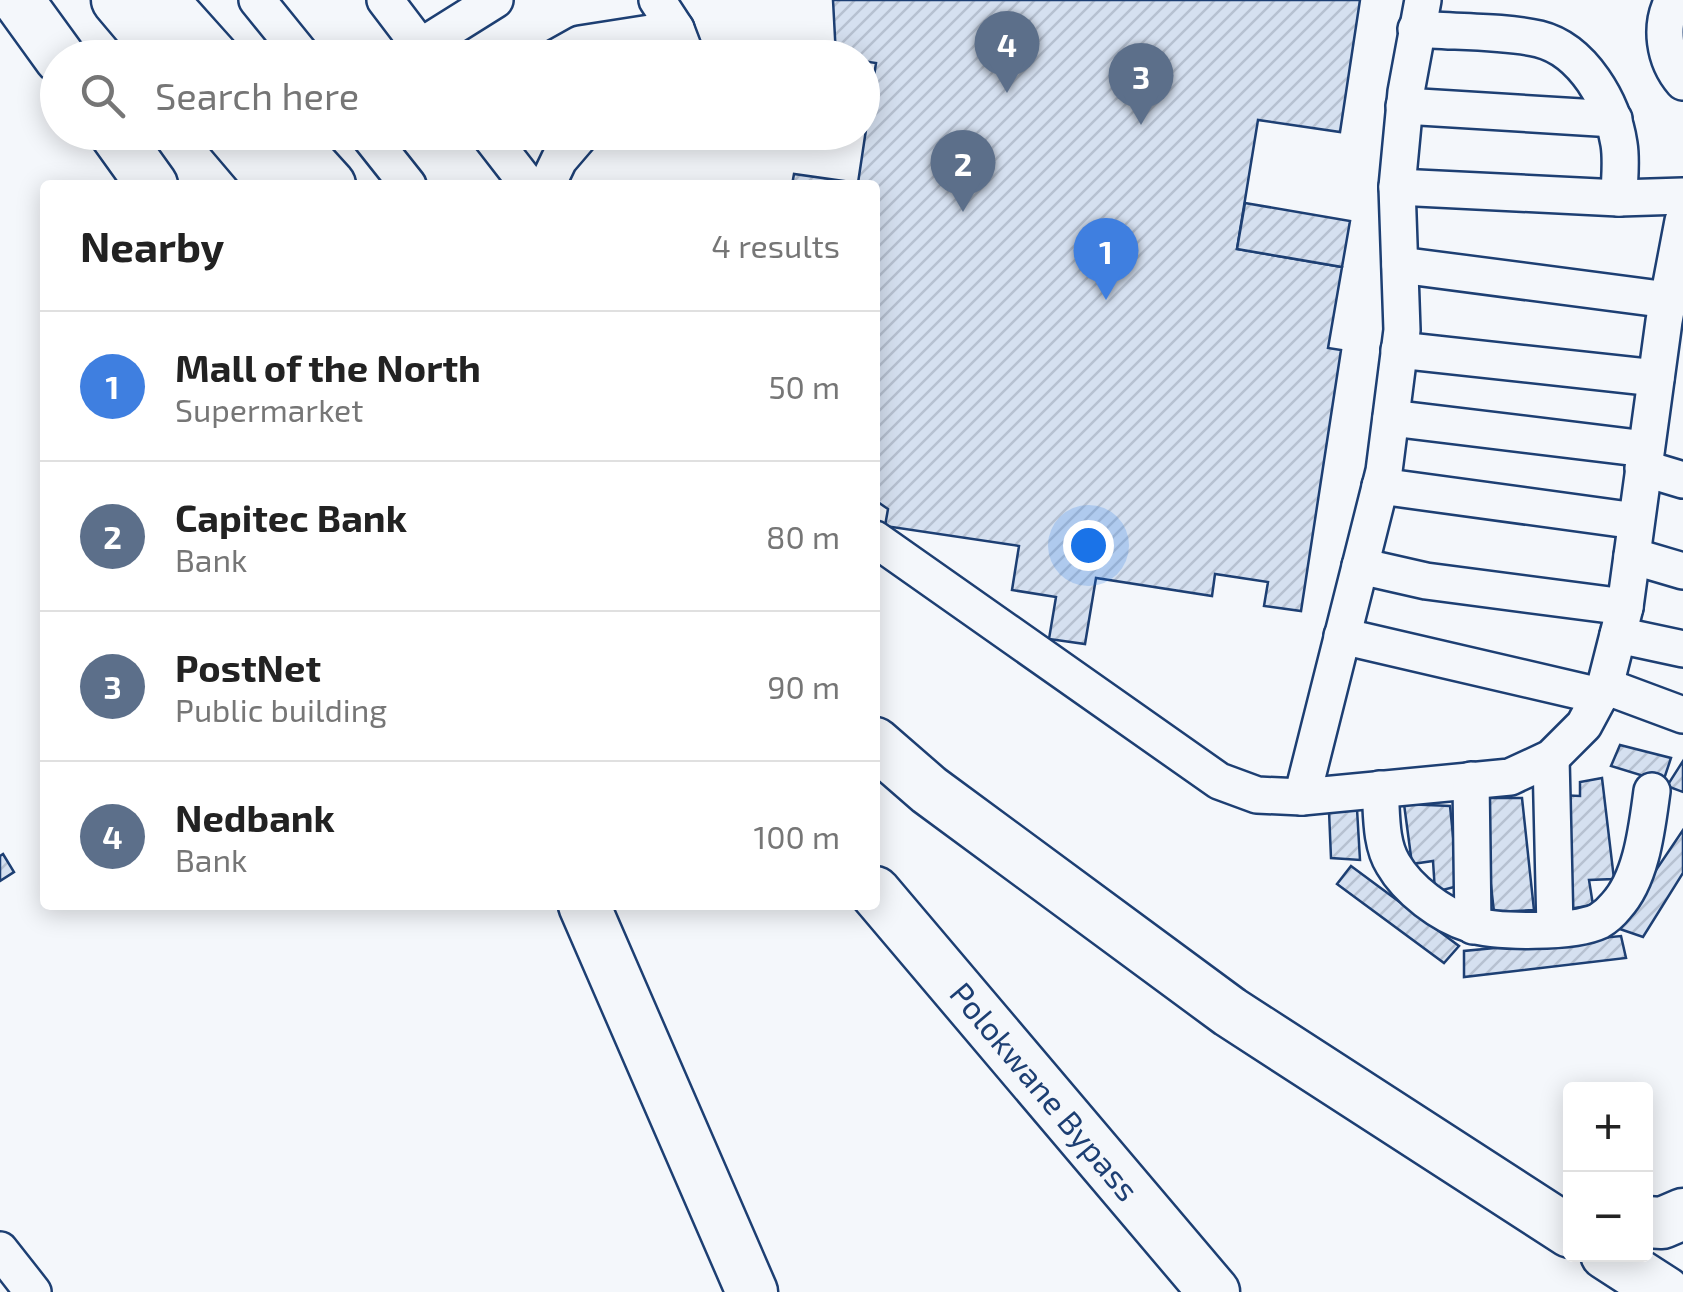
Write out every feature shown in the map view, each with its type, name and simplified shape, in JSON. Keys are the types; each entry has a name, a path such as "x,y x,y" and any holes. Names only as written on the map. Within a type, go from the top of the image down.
{"highway":[{"path":"18,0 47,40"},
{"path":"117,0 151,40"},
{"path":"162,0 198,40"},
{"path":"127,150 148,180"},
{"path":"245,150 271,180"},
{"path":"298,150 325,180"},
{"path":"880,747 929,790 1230,1012 1563,1228"},
{"name":"Polokwane Bypass","path":"880,898 1214,1292"},
{"path":"586,910 752,1292"},
{"path":"1398,1122 1563,1198"},
{"path":"1653,1222 1683,1214"},
{"path":"1618,1262 1665,1292"}],"street":[{"path":"257,0 289,40"},
{"path":"385,0 415,40"},
{"path":"440,40 495,0"},
{"path":"1674,0 1664,31 1668,56 1683,82"},
{"path":"1302,797 1380,486 1391,418 1402,330 1397,187 1404,106 1420,14 1541,39 1572,56 1596,84 1614,120 1620,147 1619,198"},
{"path":"605,40 673,29"},
{"path":"1404,106 1614,120"},
{"path":"380,150 404,180"},
{"path":"501,150 524,180"},
{"path":"549,180 568,150"},
{"path":"880,543 1219,781 1257,795 1302,797 1510,777 1551,758 1584,725 1602,691 1622,621 1644,459 1664,389 1682,219 1619,198 1397,187"},
{"path":"1400,265 1672,315"},
{"path":"1399,350 1664,389"},
{"path":"1391,418 1644,459 1683,480"},
{"path":"1380,486 1636,521"},
{"path":"1632,556 1683,570"},
{"path":"1360,566 1622,621 1683,649"},
{"path":"1342,636 1602,691 1683,715"},
{"path":"1551,758 1555,928"},
{"path":"1471,780 1473,926"},
{"path":"1380,789 1384,838 1391,862 1408,884 1449,916 1473,926 1555,928 1577,928 1600,920 1619,904 1643,852 1652,791"},
{"path":"0,1250 33,1292"}],"building":[{"path":"833,0 1360,0 1340,132 1258,120 1237,249 1342,267 1328,348 1341,350 1301,611 1264,606 1268,582 1215,574 1212,596 1096,578 1085,644 1049,639 1056,597 1012,590 1019,546 885,526 888,509 880,503 880,180 858,180 863,150 880,150 880,40 835,40"},
{"path":"794,174 837,180 793,180"},
{"path":"1245,203 1350,221 1342,267 1237,249"},
{"path":"1620,745 1671,758 1663,782 1611,766"},
{"path":"1683,761 1683,792 1667,786"},
{"path":"1602,778 1614,879 1589,880 1593,905 1569,909 1558,795 1580,796 1580,782"},
{"path":"1481,798 1522,798 1534,910 1494,912"},
{"path":"1404,804 1450,806 1458,886 1435,892 1433,861 1412,864"},
{"path":"1357,809 1360,860 1331,858 1329,811"},
{"path":"1683,830 1683,873 1643,937 1617,928"},
{"path":"3,854 14,872 0,881 0,856"},
{"path":"1351,866 1459,946 1444,963 1337,884"},
{"path":"1621,936 1626,958 1464,977 1464,951"}],"place":[{"name":"Nedbank","path":"1007,93"},
{"name":"PostNet","path":"1141,125"},
{"name":"Capitec Bank","path":"963,212"},
{"name":"Mall of the North","path":"1106,300"}]}
